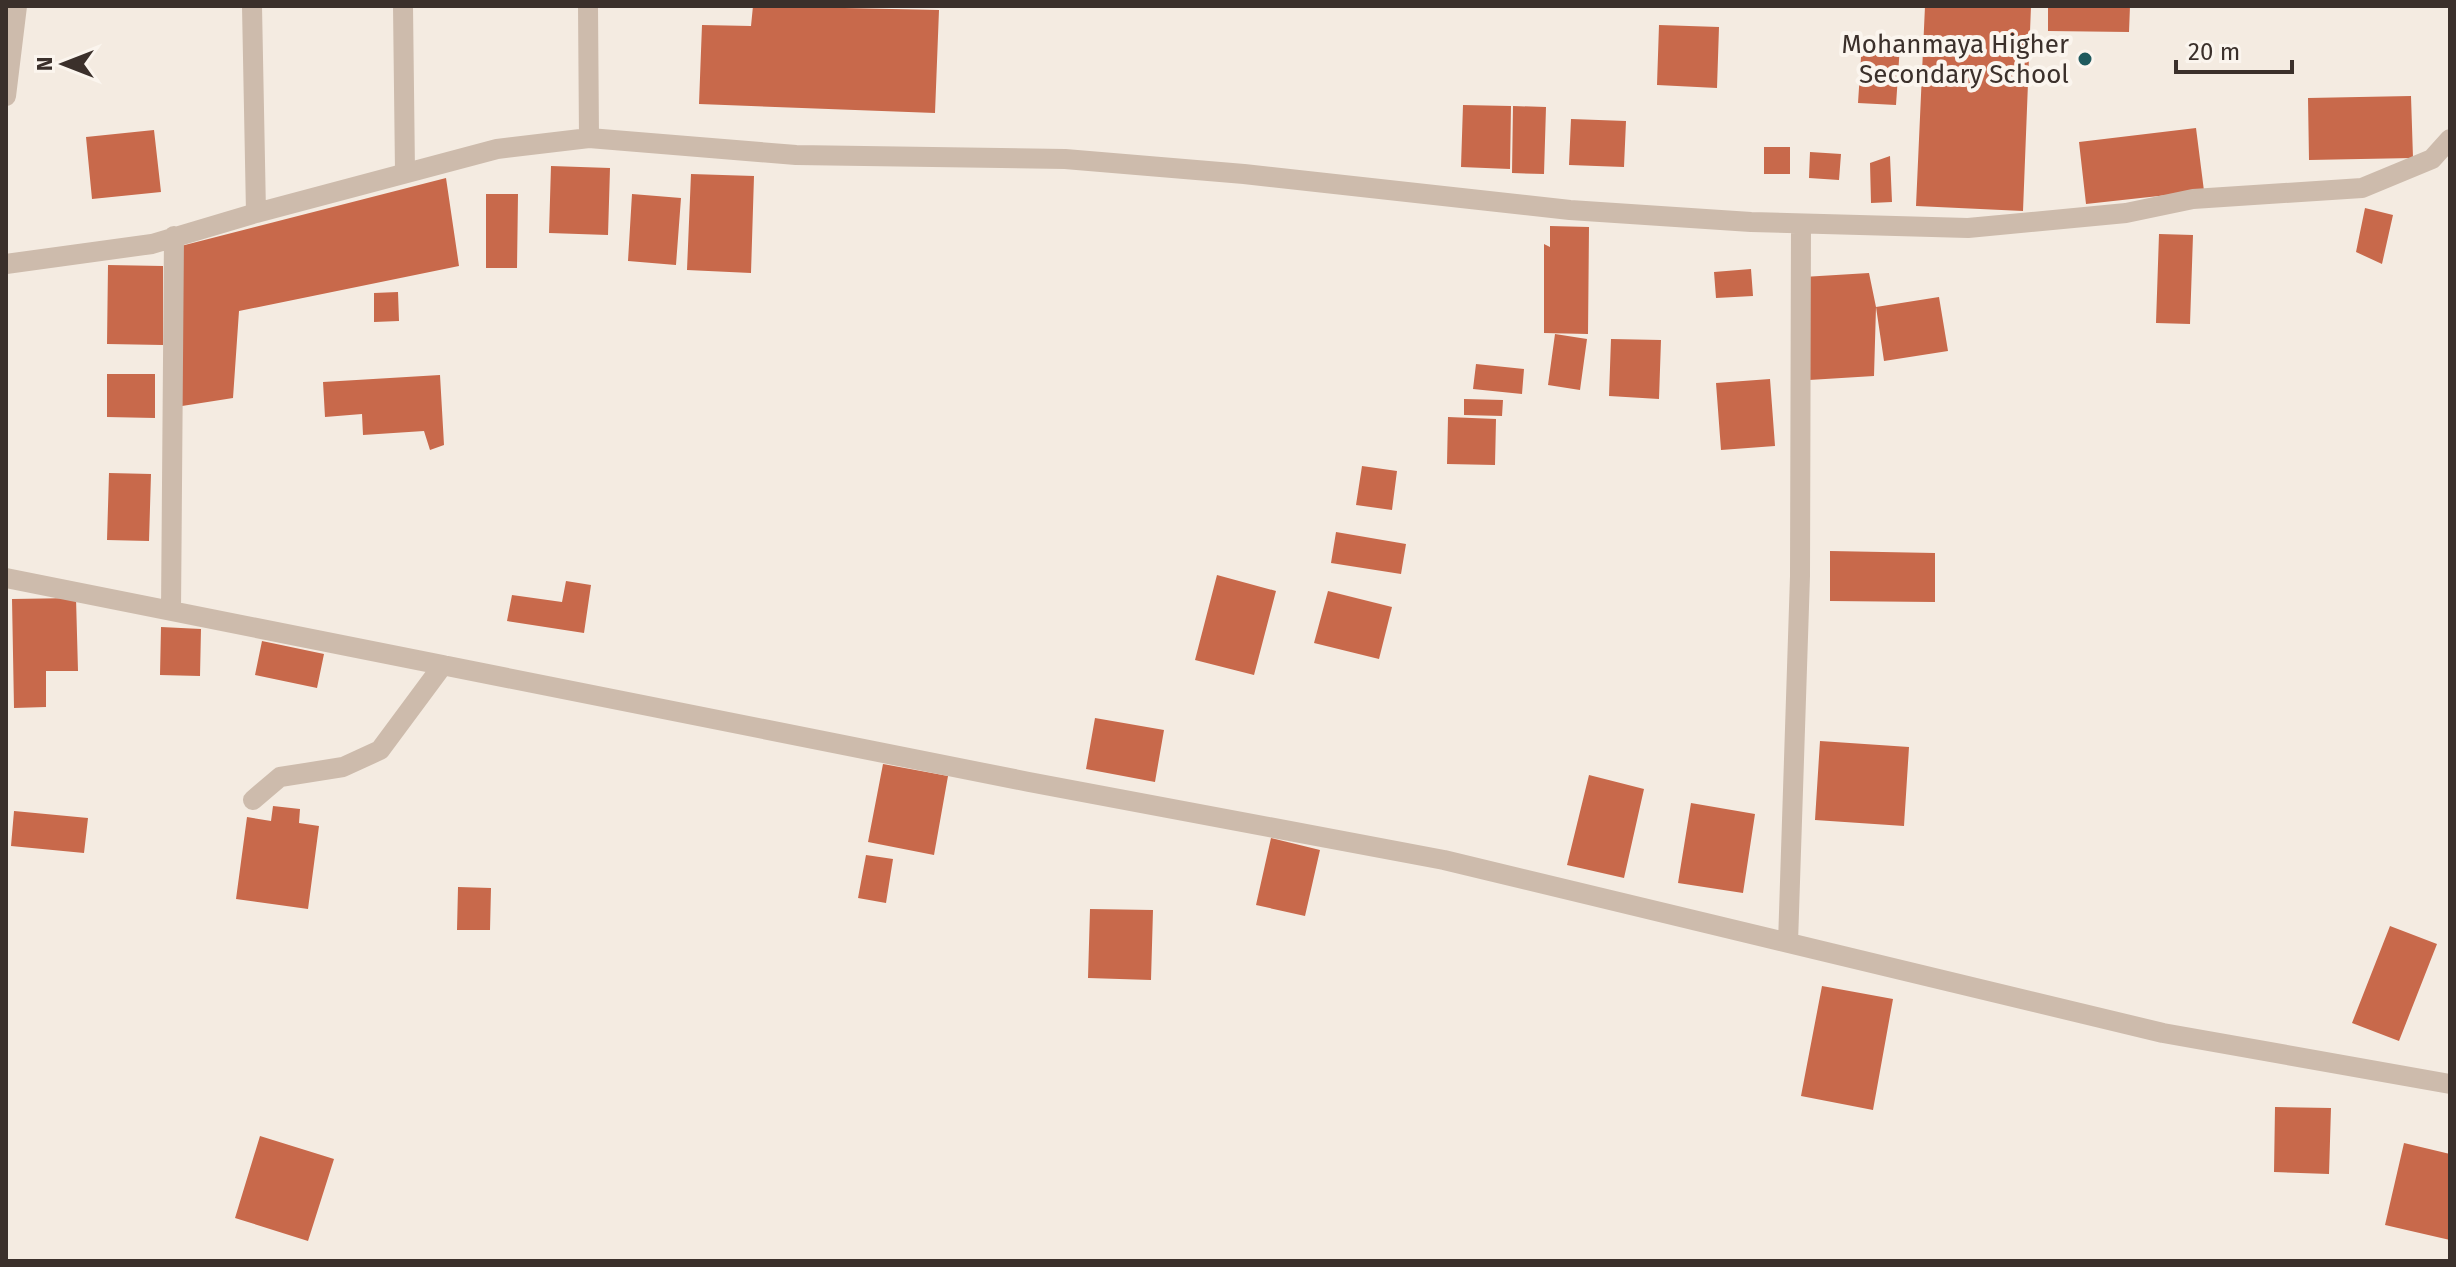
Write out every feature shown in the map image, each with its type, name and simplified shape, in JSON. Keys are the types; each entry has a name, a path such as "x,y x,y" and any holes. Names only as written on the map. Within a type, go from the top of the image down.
{"street":[{"path":"6,96 17,6"},
{"path":"252,6 256,213"},
{"path":"403,6 405,172"},
{"path":"588,6 589,138"},
{"path":"6,264 152,244 497,149 589,138 796,155 1065,159 1244,174 1570,210 1801,224 1968,228 2126,213 2193,199 2362,188 2432,159 2450,139"},
{"path":"1788,943 1800,576 1801,224"},
{"path":"171,611 174,236"},
{"path":"6,578 1029,782 1444,860 2163,1033 2450,1084"},
{"path":"253,800 280,777 343,767 380,750 443,665"}],"building":[{"path":"753,6 939,10 935,113 699,104 702,25 751,26"},
{"path":"1925,6 2031,6 2023,211 1916,206"},
{"path":"2048,6 2130,6 2129,32 2048,31"},
{"path":"1659,25 1719,27 1717,88 1657,85"},
{"path":"1862,42 1900,45 1896,105 1858,103"},
{"path":"2411,96 2413,158 2309,160 2308,98"},
{"path":"1463,105 1511,106 1510,169 1461,167"},
{"path":"1513,106 1546,107 1544,174 1512,173"},
{"path":"1571,119 1626,121 1624,167 1569,165"},
{"path":"2196,128 2204,191 2086,204 2079,142"},
{"path":"154,130 161,192 92,199 86,137"},
{"path":"1764,147 1790,147 1790,174 1764,174"},
{"path":"1810,152 1841,154 1839,180 1809,178"},
{"path":"1890,156 1892,202 1871,203 1870,163"},
{"path":"551,166 610,168 608,235 549,233"},
{"path":"691,174 754,176 751,273 687,270"},
{"path":"446,178 459,266 239,311 233,398 182,406 181,246"},
{"path":"486,194 518,194 517,268 486,268"},
{"path":"632,194 681,198 676,265 628,261"},
{"path":"2365,208 2393,215 2382,264 2356,252"},
{"path":"1550,226 1589,227 1588,334 1544,333 1544,244 1550,247"},
{"path":"2159,234 2193,235 2190,324 2156,323"},
{"path":"108,265 163,266 163,345 107,344"},
{"path":"1751,269 1753,296 1716,298 1714,272"},
{"path":"1869,273 1876,307 1874,376 1809,380 1803,277"},
{"path":"398,292 399,321 374,322 374,293"},
{"path":"1939,297 1948,351 1884,361 1876,307"},
{"path":"1555,334 1587,339 1580,390 1548,385"},
{"path":"1611,339 1661,340 1659,399 1609,396"},
{"path":"1476,364 1524,369 1522,394 1473,389"},
{"path":"107,374 155,374 155,418 107,417"},
{"path":"440,375 444,445 430,450 424,431 363,435 362,414 325,417 323,382"},
{"path":"1770,379 1775,446 1721,450 1716,383"},
{"path":"1464,399 1503,400 1502,416 1464,415"},
{"path":"1448,417 1496,419 1495,465 1447,464"},
{"path":"1362,466 1397,471 1392,510 1356,505"},
{"path":"109,473 151,474 149,541 107,540"},
{"path":"1336,532 1406,544 1401,574 1331,563"},
{"path":"1830,551 1935,553 1935,602 1830,601"},
{"path":"1217,575 1276,591 1254,675 1195,660"},
{"path":"566,581 591,585 584,633 507,621 512,595 562,602"},
{"path":"1328,591 1392,607 1379,659 1314,643"},
{"path":"76,598 78,671 46,671 46,707 14,708 12,599"},
{"path":"161,627 201,629 200,676 160,675"},
{"path":"262,641 324,654 317,688 255,675"},
{"path":"1095,718 1164,730 1155,782 1086,769"},
{"path":"1820,741 1909,747 1904,826 1815,820"},
{"path":"883,764 948,776 934,855 868,842"},
{"path":"1589,775 1644,789 1624,878 1567,865"},
{"path":"1691,803 1755,814 1743,893 1678,883"},
{"path":"273,806 300,809 299,823 319,826 308,909 236,899 247,817 271,821"},
{"path":"14,811 88,818 84,853 11,846"},
{"path":"1271,838 1320,850 1305,916 1256,905"},
{"path":"866,855 893,859 886,903 858,898"},
{"path":"458,887 491,888 490,930 457,930"},
{"path":"1090,909 1153,910 1151,980 1088,978"},
{"path":"2390,926 2437,944 2399,1041 2352,1023"},
{"path":"1822,986 1893,999 1873,1110 1801,1096"},
{"path":"2275,1107 2331,1108 2329,1174 2274,1172"},
{"path":"260,1136 334,1159 308,1241 235,1218"},
{"path":"2404,1143 2450,1154 2450,1240 2385,1225"}],"place":[{"name":"Mohanmaya Higher Secondary School","path":"2085,59"}]}
